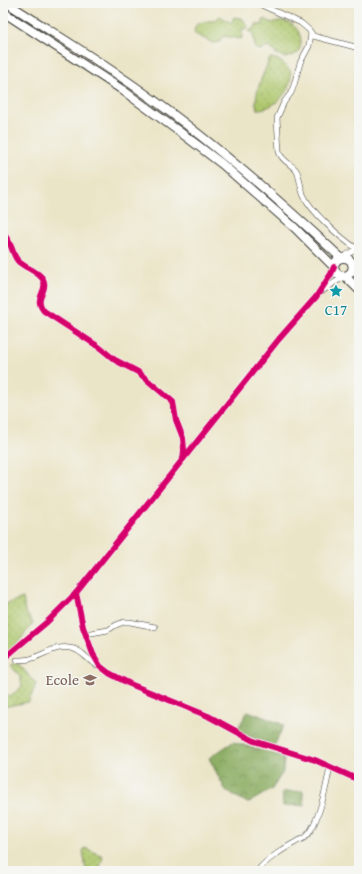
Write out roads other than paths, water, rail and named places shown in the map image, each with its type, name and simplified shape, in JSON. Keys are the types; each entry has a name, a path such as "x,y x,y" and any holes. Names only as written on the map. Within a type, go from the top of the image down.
{"highway":[{"path":"7,3 143,92 204,138 267,190 342,258 350,260 353,268 359,274"},
{"path":"3,12 121,89 188,138 295,228 334,267 337,274 345,276 359,290"},
{"path":"334,267 336,261 342,258"},
{"path":"345,276 350,274 353,268"}],"street":[{"path":"257,3 301,23 309,30 311,34 316,37 359,48"},
{"path":"311,34 309,46 299,67 294,85 277,118 280,157 296,170 304,197 322,219 346,242 358,248"},
{"path":"3,234 10,241 18,261 41,277 44,281 40,301 41,307 44,311 115,360 138,372 173,402 176,420 183,438 183,459"},
{"path":"342,258 358,248"},
{"path":"353,268 359,256"},
{"path":"316,297 334,267"},
{"path":"3,662 5,658 47,622 76,593 279,338 316,297 345,276"},
{"path":"76,593 86,634 96,660 100,666 109,673 123,681 208,716 254,741 297,753 330,766 359,780"},
{"path":"86,634 108,630 124,622 155,627"},
{"path":"17,660 31,659 48,651 65,647 77,650 94,665 100,666"},
{"path":"259,869 264,863 309,833 315,821 325,790 330,766"}],"place":[{"name":"C17","path":"336,291"},
{"name":"Ecole","path":"90,680"}]}
